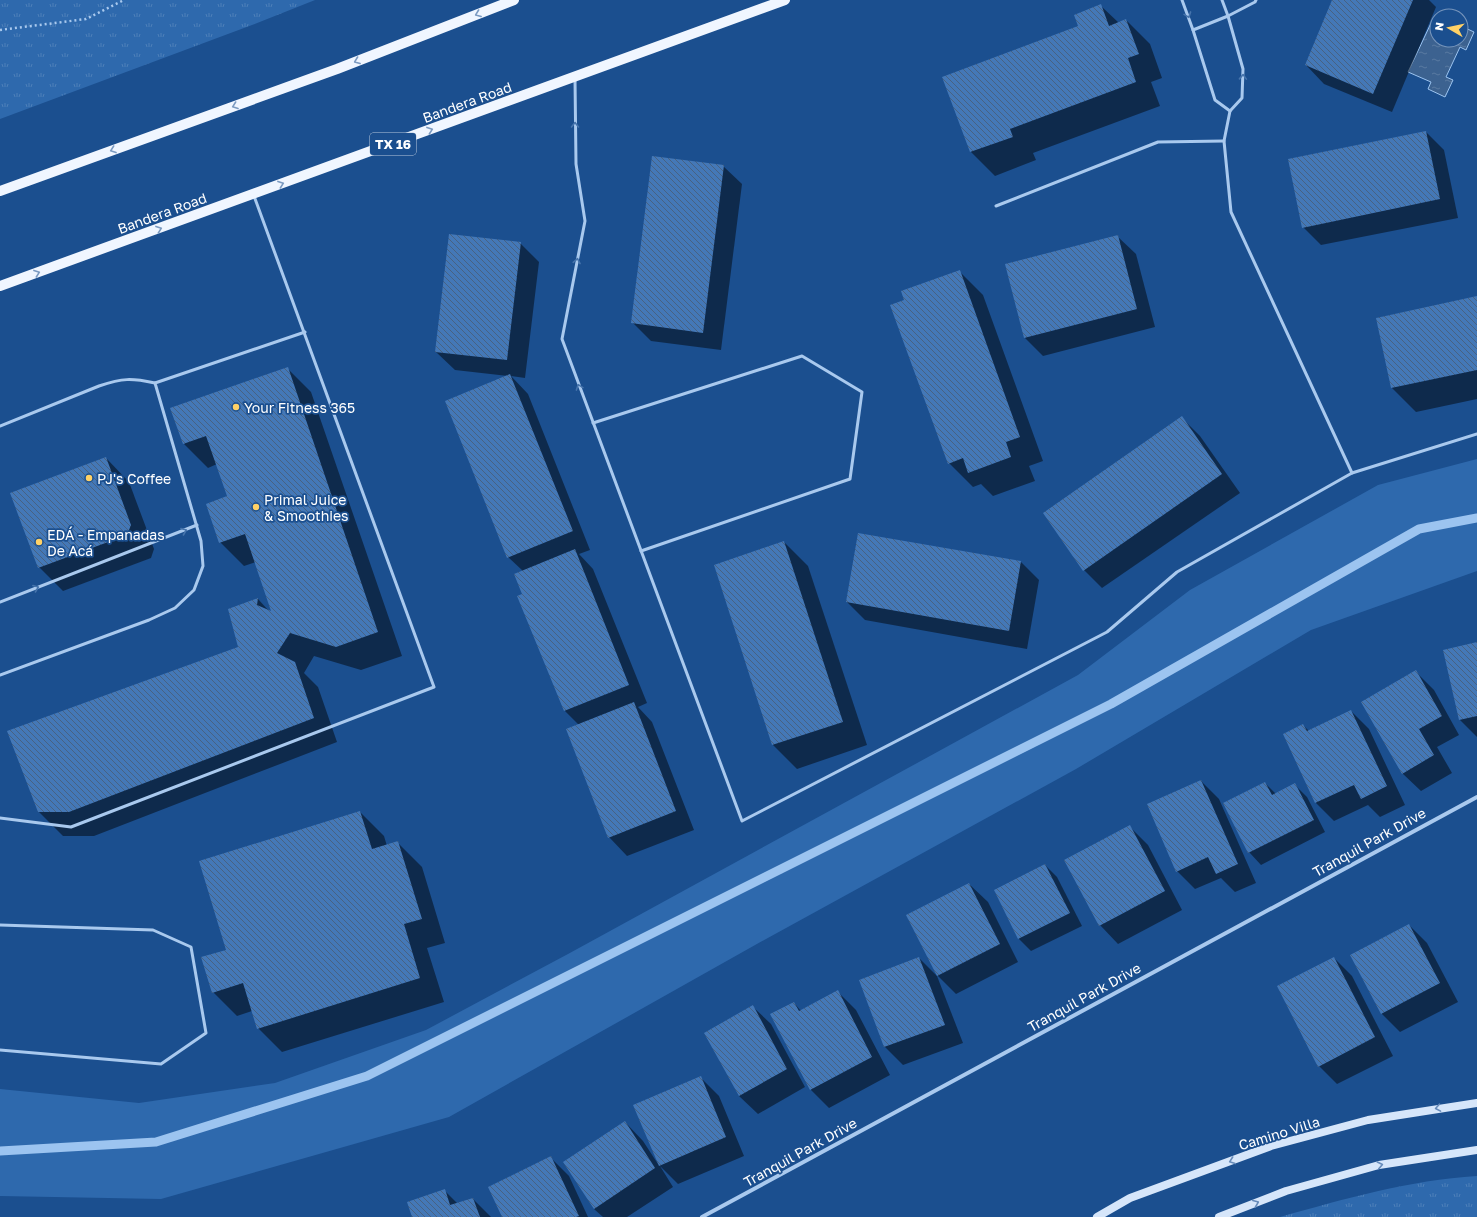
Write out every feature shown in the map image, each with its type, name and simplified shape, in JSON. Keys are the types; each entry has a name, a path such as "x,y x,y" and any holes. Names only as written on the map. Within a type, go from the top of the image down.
{"main road":[{"path":"0,191 337,69 514,0"},
{"name":"Bandera Road","path":"0,286 785,0"}],"street":[{"name":"Tranquil Park Drive","path":"702,1217 1477,797"},
{"name":"Camino Villa","path":"1097,1217 1130,1198 1271,1146 1368,1120 1477,1103"},
{"path":"1220,1217 1286,1191 1379,1165 1477,1150"}],"lane":[{"path":"1182,0 1215,100 1230,111"},
{"path":"1222,0 1243,68 1242,98 1230,111 1224,141 1231,212 1352,472"},
{"path":"1193,30 1228,16 1256,0"},
{"path":"575,77 576,164 585,221 562,339 742,821 1107,632 1177,572 1352,472 1477,434"},
{"path":"996,206 1158,142 1224,141"},
{"path":"0,818 71,827 434,687 254,194"},
{"path":"0,426 115,381 135,378 155,383 305,332"},
{"path":"593,423 802,356 862,392 850,478 640,551"},
{"path":"0,675 149,620 175,608 194,590 203,566 201,541 155,383"},
{"path":"0,602 197,525"},
{"path":"0,925 153,930 191,947 206,1033 161,1064 0,1050"}],"path":[{"path":"0,30 86,20 124,0"}],"green space":[{"path":"0,0 315,0 0,119"},
{"path":"1477,459 1477,571 1311,630 1076,769 766,939 449,1117 161,1199 0,1196 0,1089 139,1103 275,1083 426,1030 1078,675 1190,590 1378,485"},
{"path":"1477,1176 1477,1217 1280,1217 1377,1191 1452,1178"}],"water":[{"path":"1429,27 1429,48 1460,48 1446,77 1453,80 1445,97 1428,89 1431,82 1408,72"},
{"path":"1469,30 1474,32 1469,43"}],"building":[{"path":"1332,0 1413,0 1373,94 1305,65"},
{"path":"1101,4 1109,26 1126,19 1139,54 1128,58 1136,82 1010,129 1013,137 970,152 942,77 1078,26 1074,15"},
{"path":"1426,131 1440,199 1302,228 1288,159"},
{"path":"652,156 724,165 703,333 631,323"},
{"path":"449,234 521,242 507,360 435,352"},
{"path":"1118,235 1137,309 1024,338 1005,264"},
{"path":"960,270 1020,437 1006,442 1011,457 968,473 963,458 948,464 890,305 904,300 901,291"},
{"path":"1477,296 1477,370 1391,388 1376,318"},
{"path":"288,367 378,632 336,647 290,633 277,653 295,662 314,718 69,812 38,812 7,731 238,647 228,609 258,598 257,605 271,611 245,534 219,543 206,504 227,496 206,436 183,444 170,408"},
{"path":"510,374 573,531 507,558 445,401"},
{"path":"1182,416 1222,474 1083,571 1043,513"},
{"path":"106,457 131,525 127,535 38,568 10,493"},
{"path":"858,533 1021,561 1009,631 846,602"},
{"path":"784,541 843,722 772,745 714,565"},
{"path":"575,549 629,685 564,711 517,596 522,594 514,574"},
{"path":"1477,642 1477,716 1459,720 1443,650"},
{"path":"1416,670 1442,716 1419,729 1434,755 1402,774 1361,702"},
{"path":"634,702 676,811 608,838 566,729"},
{"path":"1351,710 1387,786 1361,799 1354,785 1315,803 1283,734 1303,724 1307,731"},
{"path":"1201,780 1238,864 1216,874 1208,857 1176,872 1147,804"},
{"path":"1265,782 1272,795 1295,783 1314,820 1248,853 1223,803"},
{"path":"360,811 372,849 398,841 422,919 404,924 420,978 257,1029 243,983 212,993 201,957 226,950 199,861"},
{"path":"1130,825 1165,891 1099,926 1064,860"},
{"path":"1045,864 1070,913 1018,939 994,890"},
{"path":"969,883 1000,944 937,976 906,915"},
{"path":"1409,924 1440,983 1381,1014 1350,955"},
{"path":"919,957 945,1025 884,1047 859,980"},
{"path":"1334,957 1375,1037 1318,1067 1277,986"},
{"path":"838,990 872,1057 810,1090 770,1014 794,1002 799,1011"},
{"path":"753,1005 787,1069 739,1096 704,1033"},
{"path":"701,1076 726,1137 659,1166 633,1105"},
{"path":"625,1121 655,1168 594,1209 563,1162"},
{"path":"551,1156 579,1216 502,1217 488,1187"},
{"path":"445,1189 450,1205 473,1198 480,1217 412,1217 407,1202"}],"waterway":[{"path":"0,1151 156,1142 367,1076 1111,704 1419,529 1477,518"}],"place":[{"name":"Your Fitness 365","path":"236,407"},
{"name":"PJ's Coffee","path":"89,478"},
{"name":"Primal Juice & Smoothies","path":"256,507"},
{"name":"EDÁ - Empanadas De Acá","path":"39,542"}]}
